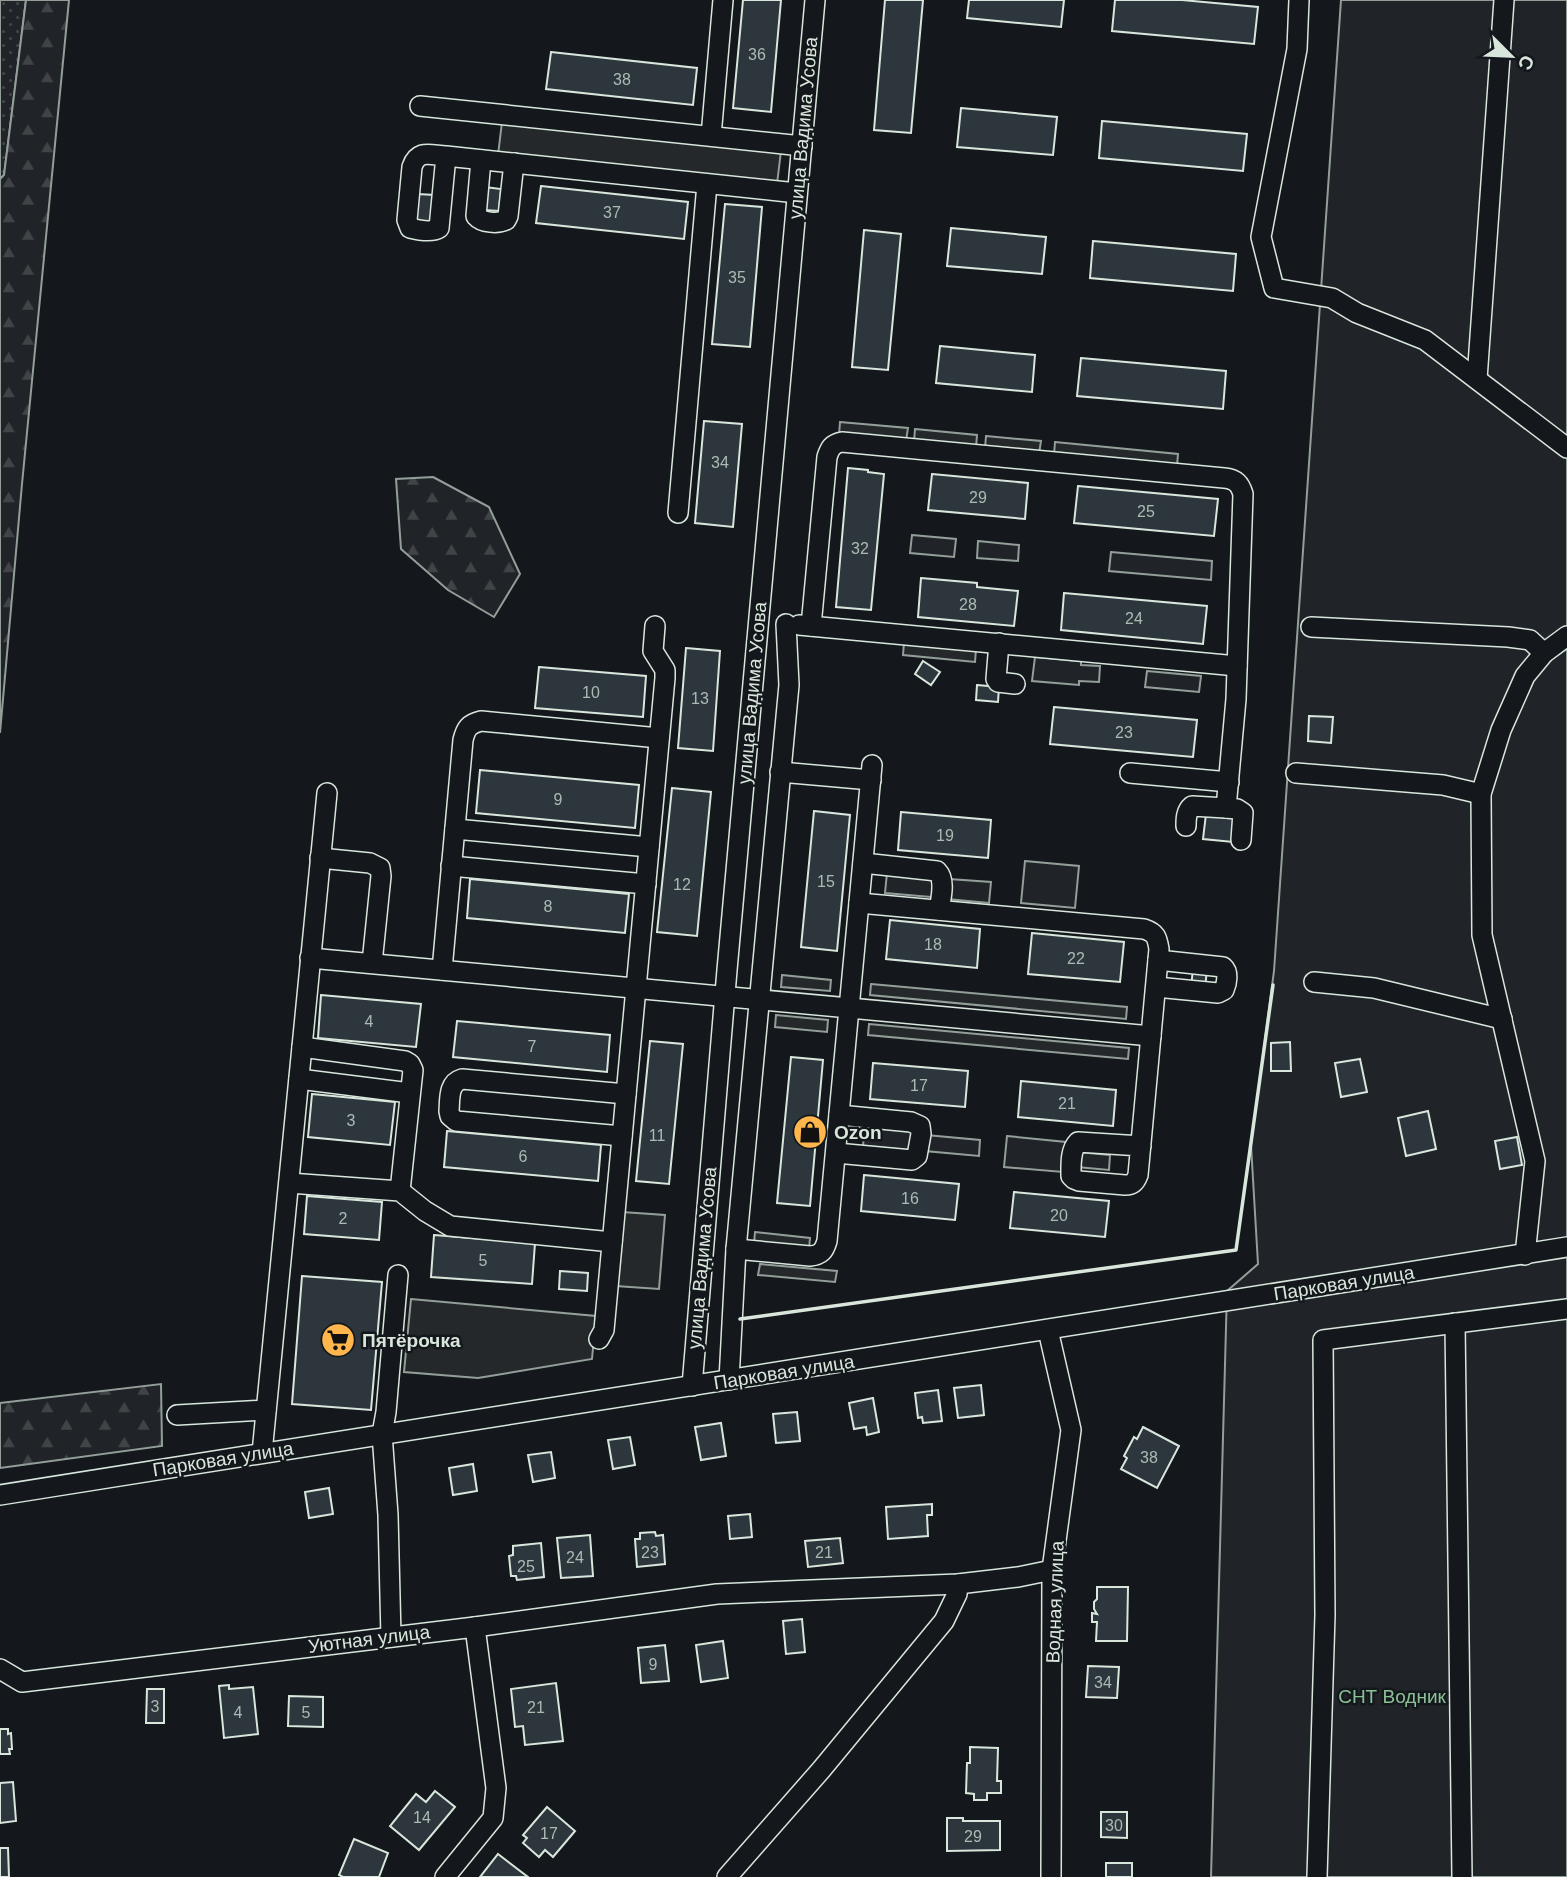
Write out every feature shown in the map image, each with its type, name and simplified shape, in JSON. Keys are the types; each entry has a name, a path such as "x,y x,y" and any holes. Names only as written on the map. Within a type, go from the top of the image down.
{"street":[{"path":"711,136 723,0"},
{"name":"улица Вадима Усова","path":"692,1386 815,0"},
{"path":"1299,0 1297,49 1261,237 1274,288 1332,298 1357,313 1424,340 1567,448"},
{"path":"1477,379 1504,0"},
{"path":"420,106 802,146"},
{"path":"446,156 797,193"},
{"path":"481,160 476,216 483,221 499,223 508,216 514,163"},
{"path":"678,513 707,184"},
{"path":"811,626 827,457 829,448 834,443 1210,476 1236,481 1241,486 1243,495 1236,706 1226,808"},
{"path":"759,621 1237,666"},
{"path":"729,1380 736,1249 789,685 786,624"},
{"path":"599,1339 604,1330 665,678 665,670 653,651 655,626"},
{"path":"1311,627 1508,637 1530,640 1544,653"},
{"path":"1525,1255 1535,1161 1482,935 1481,794 1500,730 1525,676 1544,653 1567,636"},
{"path":"999,643 996,679 999,682 1015,684"},
{"path":"442,970 466,729 481,721 659,738"},
{"path":"736,1249 810,1256 818,1255 824,1250 827,1241 872,773 780,772"},
{"path":"1130,773 1228,782"},
{"path":"1296,773 1443,785 1481,794"},
{"path":"262,1452 327,793"},
{"path":"1185,826 1188,809 1192,806 1237,809 1243,813 1241,840"},
{"path":"455,829 649,847"},
{"path":"320,858 370,863 380,869 372,963"},
{"path":"863,863 937,871 941,874 942,882 940,910"},
{"path":"451,866 646,884"},
{"path":"859,903 1144,929 1152,932 1157,937 1158,960 1141,1146"},
{"path":"310,958 1151,1036"},
{"path":"1156,987 1218,993 1224,990 1227,973 1223,967 1158,960"},
{"path":"1314,982 1374,988 1502,1019"},
{"path":"302,1048 405,1061 410,1064 413,1070 400,1191"},
{"path":"299,1079 410,1093"},
{"path":"622,1136 456,1121 449,1111 453,1084 462,1079 626,1094"},
{"path":"836,1153 912,1160 917,1156 921,1134 920,1126 911,1122 839,1115"},
{"path":"289,1183 400,1191 450,1226 612,1242"},
{"name":"Парковая улица","path":"0,1495 1567,1247"},
{"path":"391,1637 388,1515 382,1434 398,1275"},
{"path":"1317,1877 1325,1615 1323,1339 1567,1309"},
{"path":"1455,1323 1461,1877"},
{"name":"Водная улица","path":"1048,1330 1071,1430 1052,1570 1051,1877"},
{"path":"177,1415 267,1410"},
{"name":"Уютная улица","path":"0,1669 22,1682 475,1627 717,1594 958,1584 1052,1570"},
{"path":"727,1877 821,1770 944,1621 957,1594 958,1584"},
{"path":"445,1877 493,1818 496,1788 475,1627"}],"green space":[{"path":"0,0 26,0 4,175 0,179"},
{"path":"26,0 69,0 0,733 0,179 4,175"},
{"name":"СНТ Водник","path":"1341,0 1567,0 1567,1877 1211,1877 1227,1291 1258,1264 1251,1145 1274,971"},
{"path":"433,477 489,507 520,574 494,617 448,590 401,549 396,479"},
{"path":"912,535 956,539 954,557 910,553"},
{"path":"978,541 1019,545 1018,561 977,558"},
{"path":"1111,552 1212,561 1211,580 1109,571"},
{"path":"1035,657 1081,661 1081,665 1100,666 1099,682 1079,681 1079,685 1032,681"},
{"path":"1147,671 1201,676 1199,692 1145,687"},
{"path":"1025,861 1079,866 1075,908 1021,903"},
{"path":"887,873 933,877 935,893 931,897 885,893"},
{"path":"949,879 991,882 989,903 947,899"},
{"path":"865,1126 911,1130 914,1135 909,1150 863,1146"},
{"path":"926,1135 980,1140 979,1156 925,1151"},
{"path":"1007,1136 1066,1142 1063,1172 1004,1167"},
{"path":"1078,1152 1110,1155 1109,1170 1077,1167"},
{"path":"161,1384 162,1446 0,1468 0,1403"}],"shaded area":[{"path":"502,122 781,151 777,184 498,155"},
{"path":"840,422 908,428 906,441 839,435"},
{"path":"915,429 977,435 976,448 914,442"},
{"path":"986,436 1041,441 1039,454 985,448"},
{"path":"1055,442 1178,454 1177,466 1054,455"},
{"path":"904,642 976,649 975,662 903,655"},
{"path":"782,975 831,980 830,991 781,987"},
{"path":"871,984 1127,1007 1126,1019 870,995"},
{"path":"776,1015 828,1020 827,1032 775,1027"},
{"path":"869,1024 1129,1048 1128,1059 868,1035"},
{"path":"622,1212 665,1215 659,1289 616,1286"},
{"path":"755,1232 810,1238 809,1249 754,1244"},
{"path":"760,1264 837,1271 835,1282 758,1275"},
{"path":"411,1299 596,1316 592,1359 478,1378 404,1372"}],"building":[{"path":"743,0 781,0 771,112 733,108"},
{"path":"885,0 923,0 911,133 874,130"},
{"path":"969,0 1064,0 1061,27 967,18"},
{"path":"1115,0 1182,0 1258,7 1254,44 1112,31"},
{"path":"551,52 697,68 693,105 546,89"},
{"path":"961,108 1057,117 1053,155 957,147"},
{"path":"1102,121 1247,134 1243,171 1099,158"},
{"path":"541,186 688,202 684,239 536,223"},
{"path":"485,187 501,189 499,211 484,210"},
{"path":"417,194 435,195 433,223 415,222"},
{"path":"725,204 762,207 750,347 712,344"},
{"path":"951,228 1046,237 1042,274 947,266"},
{"path":"864,230 901,234 888,370 852,367"},
{"path":"1093,241 1236,254 1233,291 1090,278"},
{"path":"940,346 1035,355 1032,392 936,383"},
{"path":"1081,358 1226,371 1223,409 1077,396"},
{"path":"704,421 742,424 733,527 695,523"},
{"path":"848,468 884,474 871,610 836,607"},
{"path":"932,474 1028,483 1025,519 928,510"},
{"path":"1078,486 1218,499 1214,536 1074,523"},
{"path":"921,578 977,583 977,587 1018,591 1014,626 918,617"},
{"path":"1064,593 1207,606 1203,644 1061,630"},
{"path":"686,648 720,651 713,751 678,748"},
{"path":"923,661 940,672 931,685 915,674"},
{"path":"539,667 646,676 643,717 535,708"},
{"path":"977,685 999,687 998,702 976,700"},
{"path":"1054,707 1197,720 1193,757 1050,744"},
{"path":"1309,716 1333,717 1331,743 1308,741"},
{"path":"480,770 639,785 635,828 476,813"},
{"path":"672,788 711,792 697,936 657,932"},
{"path":"814,811 850,815 837,951 801,947"},
{"path":"901,812 991,820 988,858 898,850"},
{"path":"1206,814 1236,817 1233,842 1203,839"},
{"path":"470,879 629,894 625,933 467,918"},
{"path":"890,920 980,929 977,968 886,959"},
{"path":"1032,933 1124,942 1120,982 1028,974"},
{"path":"1193,969 1207,970 1205,988 1191,987"},
{"path":"321,995 421,1004 416,1047 318,1038"},
{"path":"457,1021 610,1035 607,1072 453,1057"},
{"path":"650,1041 683,1044 669,1184 636,1181"},
{"path":"1290,1042 1291,1071 1271,1071 1271,1043"},
{"path":"791,1057 823,1060 810,1206 777,1203"},
{"path":"1360,1059 1367,1092 1341,1097 1335,1063"},
{"path":"873,1063 968,1071 965,1107 870,1099"},
{"path":"1021,1081 1116,1090 1113,1126 1018,1117"},
{"path":"312,1094 395,1102 390,1145 308,1137"},
{"path":"1428,1111 1436,1149 1406,1156 1398,1118"},
{"path":"447,1131 601,1145 598,1181 444,1167"},
{"path":"1517,1137 1522,1165 1500,1169 1495,1141"},
{"path":"864,1175 959,1184 955,1220 861,1211"},
{"path":"1014,1192 1109,1201 1105,1237 1010,1228"},
{"path":"307,1196 382,1202 379,1240 304,1234"},
{"path":"434,1235 535,1243 532,1284 431,1277"},
{"path":"560,1271 588,1273 587,1291 559,1289"},
{"path":"302,1276 382,1282 371,1410 292,1404"},
{"path":"981,1385 984,1415 958,1418 954,1388"},
{"path":"938,1390 942,1421 923,1423 922,1417 918,1418 915,1393"},
{"path":"873,1398 879,1432 867,1435 866,1427 854,1429 849,1403"},
{"path":"797,1412 800,1441 776,1443 773,1414"},
{"path":"721,1423 726,1456 701,1460 695,1427"},
{"path":"1143,1427 1179,1446 1157,1488 1121,1469 1127,1458 1124,1456"},
{"path":"630,1437 635,1465 613,1469 608,1440"},
{"path":"551,1452 555,1478 533,1482 528,1455"},
{"path":"473,1464 477,1491 453,1495 449,1468"},
{"path":"329,1488 333,1514 309,1518 305,1492"},
{"path":"932,1504 932,1515 927,1515 928,1536 888,1539 886,1507"},
{"path":"750,1514 752,1537 730,1539 728,1516"},
{"path":"655,1532 656,1536 663,1535 665,1564 637,1567 635,1539 640,1539 640,1533"},
{"path":"590,1535 593,1576 561,1578 557,1538"},
{"path":"840,1538 843,1563 808,1567 805,1541"},
{"path":"541,1543 544,1577 517,1580 516,1576 511,1576 509,1556 513,1555 513,1546"},
{"path":"1097,1587 1128,1587 1127,1641 1096,1641 1097,1622 1092,1622 1092,1613 1097,1614 1094,1602 1097,1599"},
{"path":"802,1619 805,1652 786,1654 783,1621"},
{"path":"723,1641 728,1678 701,1682 696,1645"},
{"path":"665,1645 669,1681 641,1683 638,1648"},
{"path":"1088,1666 1119,1667 1117,1698 1086,1697"},
{"path":"556,1683 563,1741 525,1745 523,1726 515,1727 511,1689"},
{"path":"229,1685 229,1689 253,1687 258,1734 224,1738 219,1686"},
{"path":"147,1689 164,1689 164,1723 146,1723"},
{"path":"289,1696 323,1697 323,1727 288,1726"},
{"path":"0,1729 8,1729 8,1734 11,1733 10,1754 0,1754"},
{"path":"970,1747 998,1748 997,1781 1001,1781 1001,1793 987,1793 987,1800 974,1800 974,1794 966,1793"},
{"path":"13,1782 16,1821 0,1823 0,1783"},
{"path":"435,1791 455,1807 419,1850 390,1826 416,1794 426,1802"},
{"path":"547,1807 575,1831 553,1857 545,1850 539,1857 523,1843 527,1838 523,1835"},
{"path":"1101,1812 1127,1812 1127,1838 1101,1837"},
{"path":"947,1818 1000,1821 1000,1850 947,1851"},
{"path":"354,1839 388,1853 379,1877 339,1875"},
{"path":"0,1848 8,1848 9,1877 0,1877"},
{"path":"498,1854 528,1877 480,1877"},
{"path":"1106,1863 1132,1863 1132,1877 1106,1877"}],"wall":[{"path":"740,1319 1236,1250 1273,985"}],"place":[{"name":"Ozon","path":"810,1132"},
{"name":"Пятёрочка","path":"338,1340"}]}
